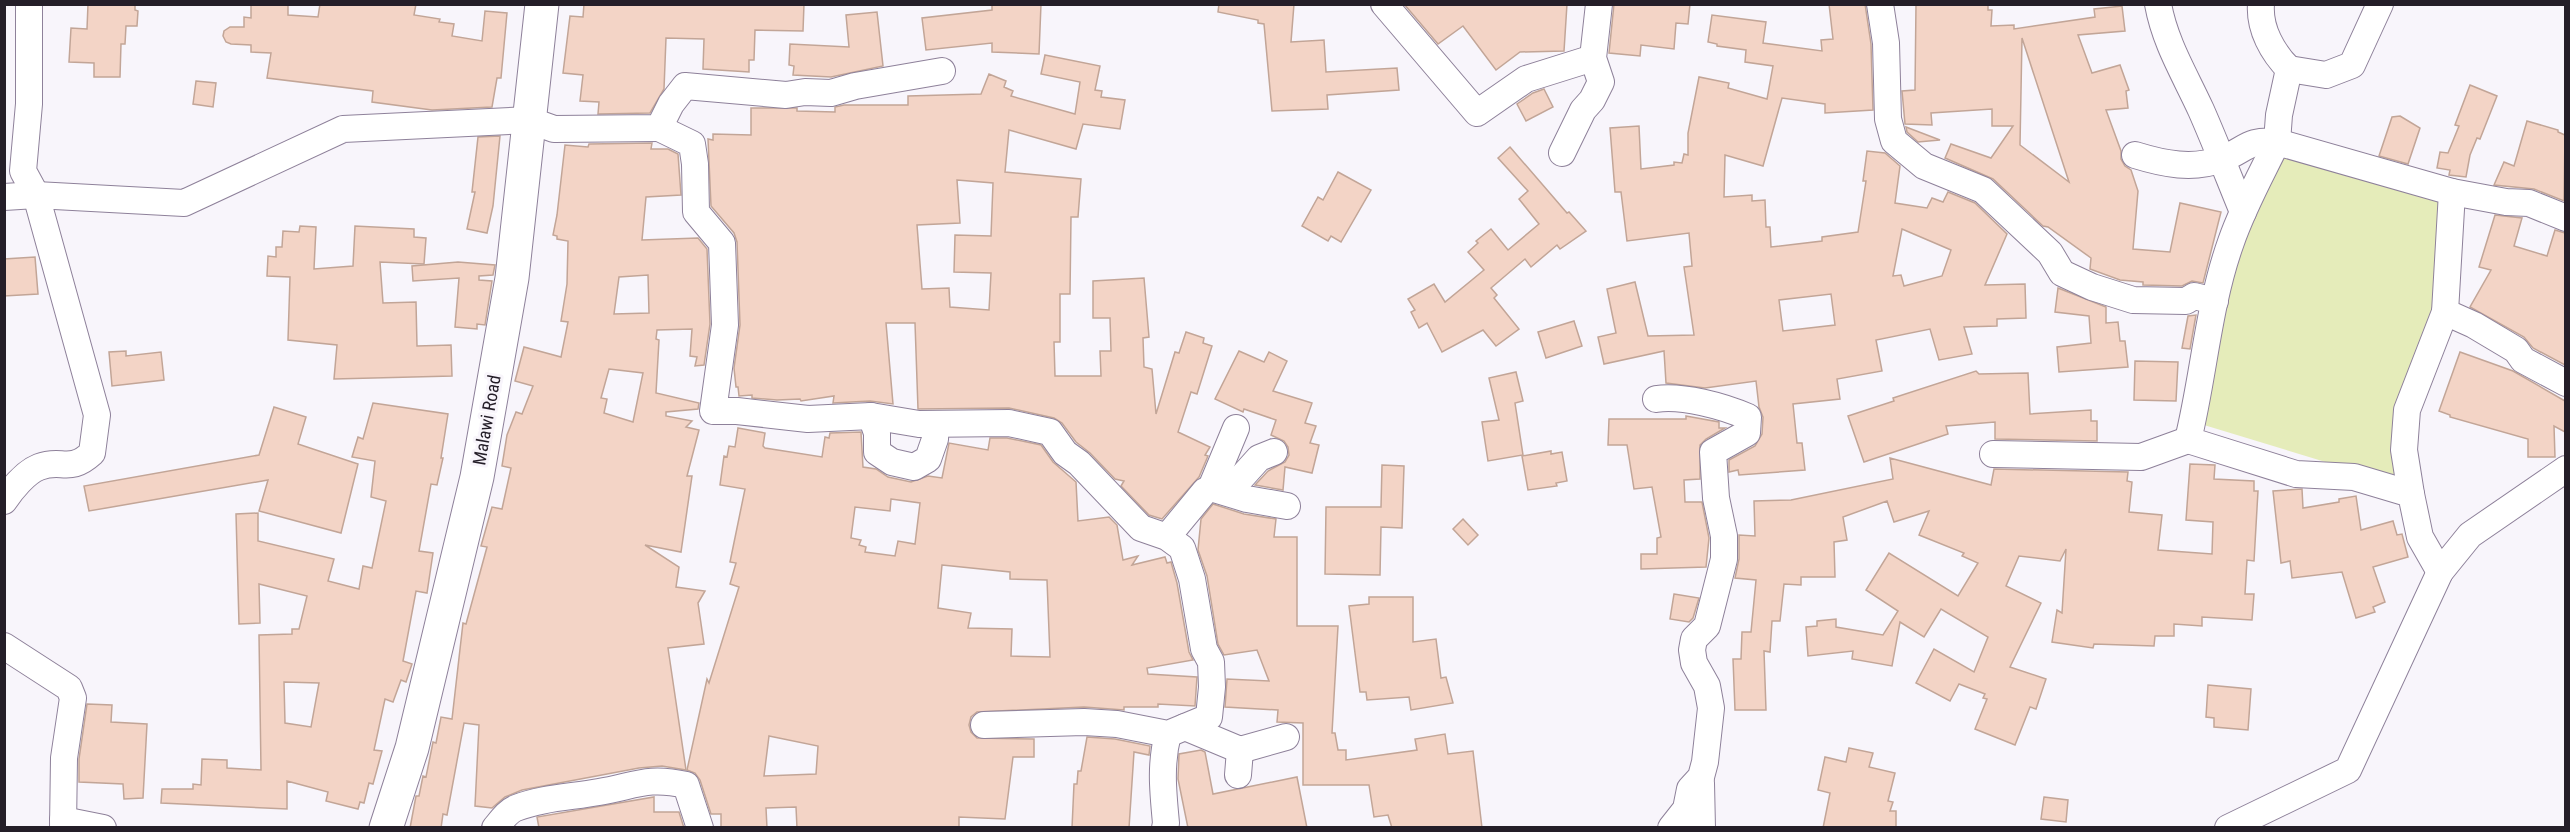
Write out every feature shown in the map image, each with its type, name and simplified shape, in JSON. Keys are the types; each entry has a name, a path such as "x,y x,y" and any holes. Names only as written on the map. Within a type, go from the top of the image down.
{"main road":[{"name":"Malawi Road","path":"386,828 412,748 477,477 512,278 542,4"}],"street":[{"path":"4,501 11,491 38,467 80,464 93,453 97,415 36,195 23,171 29,104 29,4"},
{"path":"1384,4 1477,113 1526,79 1593,58"},
{"path":"1562,153 1583,110 1592,100 1601,82 1593,58 1599,4"},
{"path":"1880,4 1886,43 1888,119 1894,141 1924,166 1983,190 2050,253 2062,273 2092,287 2133,300 2186,301 2194,296 2216,301"},
{"path":"2158,4 2171,52 2187,79 2243,212"},
{"path":"2261,4 2260,13 2273,53 2289,69 2326,75 2352,65 2380,4"},
{"path":"2187,440 2198,397 2216,301 2231,243 2243,212 2277,142 2279,115 2289,69"},
{"path":"658,128 671,104 685,86 786,95 805,92 831,93 855,86 942,71"},
{"path":"4,197 36,195 184,203 343,129 529,120 554,129 658,128 692,144 695,164 696,212 722,243 725,325 713,411 737,411 808,419 871,416 919,424 1009,423 1050,432 1065,453 1078,463 1141,528 1167,537 1182,548 1192,579 1204,649 1211,662 1212,687 1209,717 1176,730 1163,752 1161,783 1166,826"},
{"path":"2135,155 2168,165 2198,165 2222,159 2253,142 2277,142 2452,192 2506,202 2529,203 2565,218"},
{"path":"2440,572 2420,537 2404,450 2407,411 2445,312 2452,192"},
{"path":"2445,312 2474,325 2516,350 2523,360 2565,384"},
{"path":"1656,399 1669,397 1732,410 1748,417 1747,433 1713,452 1716,498 1724,536 1724,559 1707,626 1694,639 1692,650 1694,663 1707,686 1711,708 1701,777 1702,828"},
{"path":"871,416 877,433 877,452 892,462 914,467 928,459 935,439 936,424"},
{"path":"1211,488 1236,428"},
{"path":"1993,454 2141,458 2187,440 2296,474 2355,477 2411,494"},
{"path":"1167,537 1198,497 1211,488 1241,478 1259,458 1274,452"},
{"path":"2228,828 2348,770 2440,572 2470,534 2565,469"},
{"path":"1211,488 1247,499 1287,506"},
{"path":"4,646 69,688 73,698 64,758 63,824 103,828"},
{"path":"984,725 1084,722 1117,724 1176,730 1240,750 1286,738"},
{"path":"1238,775 1240,750"},
{"path":"1671,828 1686,809 1690,789 1701,777"},
{"path":"495,828 514,808 566,796 601,792 634,783 666,780 686,785 699,828"}],"green space":[{"path":"2288,145 2448,196 2441,317 2401,485 2204,425 2234,249"}],"building":[{"path":"88,4 135,4 135,10 138,11 137,26 126,26 125,44 121,44 120,77 94,77 94,63 69,62 71,28 87,29"},
{"path":"251,4 288,4 288,15 318,17 320,4 416,4 414,15 440,19 439,22 454,24 452,36 482,41 485,11 507,13 501,78 497,78 492,107 432,110 372,102 373,91 267,78 271,53 251,52 251,45 231,44 226,42 223,36 224,31 230,27 244,27 244,17 251,18"},
{"path":"584,4 804,4 803,31 755,30 754,60 749,60 749,72 703,69 704,39 666,38 664,89 650,113 598,114 599,102 580,101 583,75 563,73 570,16 583,17"},
{"path":"992,4 1041,4 1039,54 992,52 992,43 926,50 922,18 992,10"},
{"path":"1219,4 1294,4 1291,42 1324,40 1326,72 1397,68 1399,90 1327,95 1328,109 1272,111 1264,24 1258,23 1258,20 1218,12"},
{"path":"1404,4 1567,4 1564,51 1520,52 1496,70 1463,26 1438,44"},
{"path":"1614,4 1690,4 1688,24 1676,23 1674,49 1641,45 1640,56 1609,53"},
{"path":"1829,4 1865,4 1871,44 1873,110 1825,113 1825,104 1782,98 1763,166 1725,155 1724,197 1752,195 1752,201 1765,200 1766,227 1770,227 1771,247 1822,241 1822,237 1858,232 1866,181 1863,181 1867,151 1885,153 1900,166 1895,203 1927,208 1932,198 1943,202 1948,192 1975,203 2007,234 1985,285 2025,284 2026,318 1997,319 1997,326 1964,327 1972,354 1939,360 1930,329 1876,340 1882,371 1837,379 1840,399 1793,404 1797,443 1802,443 1805,470 1739,475 1738,470 1729,472 1729,460 1755,446 1762,434 1763,417 1759,407 1756,381 1705,388 1666,383 1664,351 1604,364 1598,337 1616,333 1607,289 1635,282 1648,336 1694,335 1684,267 1692,266 1689,233 1627,241 1621,192 1615,192 1610,128 1639,126 1641,169 1674,165 1674,162 1682,163 1684,154 1688,155 1688,133 1699,77 1729,83 1728,88 1767,99 1773,66 1745,62 1746,50 1717,46 1717,44 1708,42 1712,15 1766,22 1763,43 1822,51 1821,40 1833,39","holes":["1902,229 1951,250 1942,276 1904,286 1901,275 1893,276","1831,294 1835,325 1783,331 1779,300"]},
{"path":"1916,4 1988,4 1988,10 1992,10 1991,26 2014,25 2014,29 2095,17 2094,9 2122,6 2125,31 2078,35 2092,73 2120,65 2129,90 2126,91 2128,108 2106,110 2121,151 2121,159 2131,170 2138,191 2133,249 2170,252 2180,203 2221,212 2203,283 2192,281 2182,286 2143,285 2143,282 2120,280 2090,269 2091,258 2048,227 2043,226 1993,179 1945,158 1951,144 1991,158 2013,126 1992,126 1992,109 1931,113 1932,125 1905,124 1902,91 1915,90","holes":["2022,38 2069,182 2020,145"]},
{"path":"877,12 883,66 831,77 793,75 794,66 789,65 790,44 849,47 846,15"},
{"path":"1045,55 1100,66 1095,90 1102,91 1101,97 1125,100 1120,129 1083,124 1076,149 1009,130 1005,172 1081,179 1078,217 1071,217 1070,294 1060,294 1060,342 1054,342 1055,376 1101,376 1100,351 1111,351 1110,318 1093,318 1093,281 1144,278 1149,337 1143,338 1144,367 1152,369 1156,414 1175,352 1179,353 1186,332 1204,338 1203,343 1212,346 1197,394 1191,392 1178,432 1210,447 1205,455 1208,456 1199,477 1162,519 1149,515 1121,486 1124,481 1115,479 1076,442 1062,423 1054,418 1009,408 918,409 915,323 886,323 893,404 870,401 833,403 834,396 801,401 800,399 752,398 752,395 739,396 738,387 736,387 734,368 740,325 737,242 734,233 711,206 708,139 713,140 713,134 751,135 751,108 797,108 797,111 835,112 835,107 844,105 908,105 908,96 981,94 989,74 1006,81 1004,87 1013,91 1011,96 1075,114 1080,82 1041,74","holes":["957,180 993,183 991,236 955,235 954,272 991,273 989,310 950,307 949,288 922,289 917,225 960,223"]},
{"path":"196,81 216,83 213,107 193,104"},
{"path":"2470,85 2497,96 2480,139 2477,138 2470,155 2466,177 2449,175 2450,170 2437,168 2440,152 2448,153 2459,126 2455,125"},
{"path":"1544,89 1553,107 1526,121 1517,104 1533,93"},
{"path":"2400,116 2420,128 2408,164 2379,156 2392,117"},
{"path":"2527,121 2558,130 2565,135 2564,201 2534,189 2494,185 2504,162 2514,166"},
{"path":"1906,127 1940,140 1918,142 1907,132"},
{"path":"500,136 493,206 487,233 467,229 475,192 472,192 478,137"},
{"path":"652,143 651,149 668,149 678,154 681,195 646,197 642,240 698,238 707,249 710,324 704,365 695,366 697,357 690,356 692,329 657,330 656,339 659,340 656,393 699,403 698,409 666,412 666,416 692,421 686,427 699,430 687,476 692,476 681,552 645,545 679,567 676,587 705,591 698,603 704,644 668,648 686,770 662,766 639,768 522,790 505,797 492,808 475,806 479,725 464,723 447,815 443,814 441,828 410,828 416,796 419,796 423,776 426,777 441,717 452,719 463,623 466,624 487,547 481,546 492,507 502,509 511,468 502,466 507,435 516,412 522,414 533,386 515,381 524,347 561,357 568,322 561,321 567,284 568,241 557,239 557,236 553,235 565,145 588,147 589,144","holes":["648,275 649,313 614,314 619,277","609,369 643,373 633,422 604,413 607,399 601,398"]},
{"path":"1510,147 1567,213 1569,212 1586,231 1560,249 1557,245 1531,267 1525,259 1491,288 1497,295 1494,298 1519,329 1496,346 1483,330 1442,352 1427,323 1419,328 1411,312 1415,310 1408,299 1434,284 1445,302 1484,270 1468,252 1478,243 1476,241 1491,229 1508,250 1539,224 1519,199 1528,191 1498,158"},
{"path":"1338,172 1371,190 1341,242 1331,236 1328,241 1302,226 1318,197 1323,200"},
{"path":"2495,215 2522,218 2514,246 2547,256 2555,230 2565,233 2565,365 2533,348 2524,337 2470,307 2491,270 2479,267"},
{"path":"300,226 316,227 314,269 353,266 355,226 414,229 414,237 426,238 424,264 380,262 383,303 416,302 417,346 451,345 452,376 334,379 337,345 288,340 290,277 267,276 268,256 276,257 276,247 282,247 283,231 299,232"},
{"path":"35,257 38,294 4,296 4,259"},
{"path":"458,262 495,265 493,275 479,276 479,280 492,281 485,325 477,324 477,329 455,327 459,278 413,281 412,266"},
{"path":"2058,288 2106,307 2106,323 2118,322 2120,341 2125,341 2128,367 2059,372 2057,347 2091,343 2089,316 2055,312"},
{"path":"2196,315 2190,349 2182,348 2188,316"},
{"path":"1574,321 1582,346 1546,358 1538,332"},
{"path":"126,351 126,356 161,352 164,380 112,386 109,352"},
{"path":"1239,351 1264,362 1269,352 1287,361 1273,391 1312,403 1305,423 1316,426 1310,443 1319,445 1312,473 1285,467 1283,490 1255,485 1268,471 1285,462 1289,455 1284,441 1271,435 1276,420 1244,409 1243,412 1215,399"},
{"path":"2460,352 2513,371 2565,401 2565,432 2554,426 2555,457 2528,457 2528,439 2450,417 2439,411"},
{"path":"2135,361 2178,362 2176,401 2134,400"},
{"path":"1976,371 1979,374 2028,373 2030,414 2091,410 2091,421 2097,421 2097,441 1995,439 1995,422 1946,426 1948,434 1864,462 1848,416 1894,401 1893,398"},
{"path":"1516,372 1523,401 1515,403 1523,455 1488,461 1482,422 1499,420 1489,378"},
{"path":"373,403 448,414 441,458 443,458 437,485 431,484 419,551 433,553 427,593 416,591 403,661 412,664 406,682 401,680 393,702 385,699 374,750 382,751 373,784 369,783 364,803 360,802 358,809 326,801 328,792 287,781 287,809 161,803 162,789 193,789 193,784 201,785 202,759 227,760 227,768 261,770 259,635 292,634 292,629 299,629 307,596 259,584 260,623 239,624 236,514 258,513 258,541 334,559 328,581 359,589 363,566 372,568 386,501 371,497 375,461 352,457 358,437 363,439","holes":["284,682 319,683 311,727 285,723"]},
{"path":"274,407 306,417 298,444 358,464 341,533 259,511 268,480 89,511 84,486 259,455"},
{"path":"1686,416 1719,422 1719,428 1725,428 1700,445 1700,479 1684,480 1685,502 1702,502 1709,538 1706,567 1641,569 1641,554 1657,554 1657,538 1661,537 1652,487 1634,489 1627,445 1608,445 1609,419 1686,419"},
{"path":"738,428 765,433 763,446 765,448 822,457 825,437 829,438 830,433 861,432 863,467 876,469 888,477 911,482 928,476 942,478 949,443 988,450 990,438 1007,438 1041,445 1053,462 1076,482 1078,521 1109,517 1117,525 1123,560 1138,556 1132,565 1165,557 1167,563 1171,562 1189,652 1193,660 1147,668 1148,674 1197,677 1195,706 1158,704 1158,707 1124,707 1124,710 1084,707 977,712 971,717 969,725 971,732 977,738 1034,739 1034,757 1013,757 1005,819 959,817 959,828 797,828 796,807 766,808 767,828 721,828 721,814 711,814 700,780 695,773 687,770 707,679 709,683 739,587 730,584 736,563 730,562 745,489 720,485 724,456 727,457 729,446 735,447","holes":["891,499 920,503 915,544 898,541 895,556 865,552 866,547 859,545 861,540 851,538 855,507 890,511","942,565 1010,572 1010,579 1047,580 1050,657 1011,656 1012,629 968,628 971,613 938,608","769,736 818,746 816,774 764,776"]},
{"path":"1551,451 1551,454 1562,452 1567,481 1556,483 1557,486 1528,490 1522,456"},
{"path":"1890,458 1991,485 1994,469 2128,472 2127,481 2132,482 2129,512 2162,515 2158,550 2212,554 2213,522 2186,520 2190,464 2215,465 2214,479 2254,481 2254,491 2258,491 2254,561 2247,560 2245,594 2254,594 2252,620 2202,617 2202,626 2174,624 2174,636 2155,636 2154,646 2094,644 2093,648 2052,642 2057,610 2062,613 2066,549 2060,561 2019,556 2006,586 2041,603 2010,667 2046,679 2036,709 2030,707 2015,745 1975,729 1987,699 1983,698 1985,694 1959,684 1950,701 1916,683 1934,649 1974,672 1988,637 1941,609 1924,637 1900,622 1892,666 1852,659 1853,651 1808,656 1806,627 1817,626 1817,621 1836,619 1836,627 1883,635 1898,611 1866,590 1889,553 1958,596 1978,563 1962,556 1964,553 1919,535 1929,511 1894,522 1887,501 1843,517 1847,540 1834,542 1835,577 1801,577 1801,585 1784,584 1780,621 1772,621 1770,652 1764,651 1766,710 1735,710 1733,659 1741,659 1742,632 1751,632 1756,580 1735,578 1739,559 1739,535 1755,536 1754,501 1791,500 1893,479"},
{"path":"1382,465 1404,466 1402,528 1381,527 1380,575 1325,574 1326,507 1381,507"},
{"path":"2302,489 2303,508 2339,502 2339,499 2356,496 2361,530 2393,521 2397,535 2402,534 2408,557 2373,567 2385,602 2373,607 2375,612 2356,618 2342,572 2292,578 2290,561 2281,563 2273,491"},
{"path":"1213,504 1244,514 1276,519 1274,537 1297,537 1297,626 1338,626 1332,733 1335,733 1338,750 1346,750 1346,760 1417,750 1415,739 1445,734 1448,754 1473,751 1482,828 1392,828 1388,815 1374,817 1369,785 1303,785 1303,723 1277,722 1278,710 1225,707 1227,679 1269,681 1257,650 1224,655 1218,644 1207,576 1198,550 1201,519"},
{"path":"1463,519 1478,535 1468,545 1453,529"},
{"path":"1674,594 1699,598 1693,618 1689,622 1670,619"},
{"path":"1369,597 1413,597 1413,642 1436,639 1441,678 1446,677 1453,703 1411,710 1409,697 1367,700 1366,692 1360,692 1349,606 1369,604"},
{"path":"2208,685 2251,689 2248,730 2214,727 2214,718 2206,717"},
{"path":"87,704 112,705 111,722 147,724 143,798 124,799 123,784 79,782 79,759"},
{"path":"1087,737 1115,739 1150,746 1149,755 1134,752 1129,828 1072,828 1074,784 1077,784 1078,771 1081,771"},
{"path":"1849,748 1873,753 1869,767 1895,773 1888,801 1893,802 1890,811 1896,811 1896,828 1823,828 1830,793 1818,790 1825,757 1846,762"},
{"path":"1201,750 1205,752 1213,794 1297,777 1307,828 1188,828 1178,779 1179,754"},
{"path":"654,797 654,812 679,812 684,828 539,828 537,817"},
{"path":"2044,797 2068,800 2066,822 2041,819"}]}
